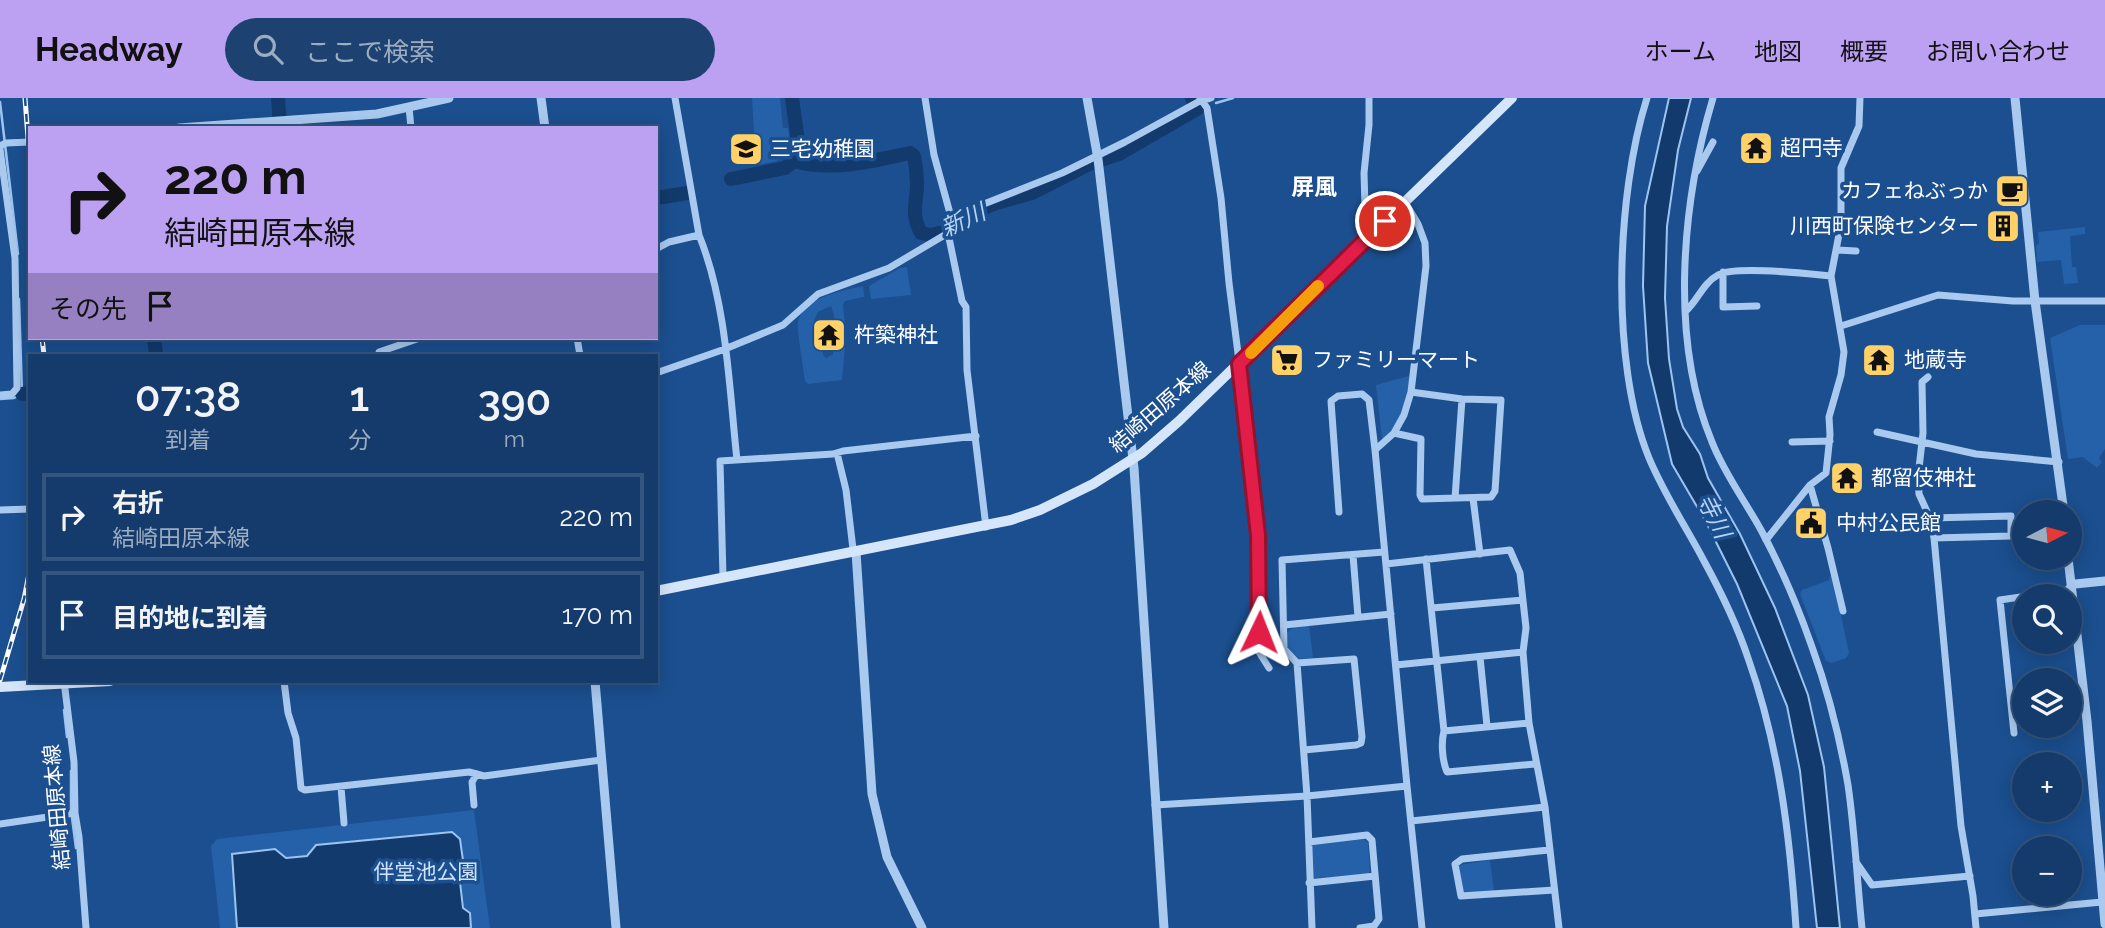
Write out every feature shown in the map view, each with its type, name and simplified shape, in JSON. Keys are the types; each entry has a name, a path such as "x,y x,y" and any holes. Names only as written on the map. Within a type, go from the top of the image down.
{"main road":[{"name":"結崎田原本線","path":"658,591 986,527 1040,510 1093,484 1156,442 1512,98"},
{"path":"0,687 51,683"}],"street":[{"path":"206,126 377,114 449,98"},
{"path":"541,98 545,126"},
{"path":"675,98 699,235 722,321 737,460"},
{"path":"925,98 934,155 951,217 948,233 965,307 967,370 986,527"},
{"path":"1087,98 1098,159 1132,460 1164,928"},
{"path":"951,217 1098,159 1201,100 1211,98"},
{"path":"1366,240 1364,173 1369,98"},
{"path":"1647,98 1627,195 1622,304 1628,379 1634,411 1648,457 1731,617 1758,688 1773,740 1785,810 1796,928"},
{"path":"1713,98 1695,175 1685,256 1686,311 1696,397 1712,443 1766,540 1794,600 1825,685 1847,784 1862,928"},
{"path":"1766,540 1810,485 1826,472 1830,441 1829,417 1842,375 1844,352 1831,276 1841,224 1841,168 1859,126 1860,98"},
{"path":"2015,98 2035,301 2063,500"},
{"path":"1201,100 1207,108 1221,198 1228,283 1258,535 1259,652 1269,668"},
{"path":"409,107 411,126"},
{"path":"0,395 12,394 18,388 16,258 0,147 6,143 28,142"},
{"path":"1695,175 1713,142"},
{"path":"1375,450 1394,433 1404,415 1411,392 1426,266 1422,233 1405,202"},
{"path":"658,372 783,325 818,294 890,268 948,233"},
{"path":"658,248 669,242 699,235"},
{"path":"1837,250 1856,251"},
{"path":"1686,311 1708,282 1723,272 1831,276"},
{"path":"1723,272 1723,307 1757,306"},
{"path":"1841,326 1938,295 2035,301 2105,301"},
{"path":"379,354 414,340"},
{"path":"1928,377 1922,382 1919,494 1930,518 1934,538 1956,773 1976,928"},
{"path":"1394,433 1421,439 1422,499 1491,497 1495,491 1502,400 1462,399 1411,392"},
{"path":"1339,512 1331,401 1338,396 1362,394 1369,400 1375,450 1422,928"},
{"path":"1455,498 1462,399"},
{"path":"1877,432 1995,457 2059,462"},
{"path":"723,577 720,461 837,453 975,436"},
{"path":"1792,442 1830,441"},
{"path":"837,453 846,490 853,549 856,552 872,794 883,845 922,928"},
{"path":"1810,485 1829,548 1843,611"},
{"path":"1473,498 1480,554"},
{"path":"0,510 28,509"},
{"path":"1930,518 2011,516 2011,536 1934,538"},
{"path":"1386,564 1510,550 1520,573 1526,628 1523,652 1529,723 1545,807 1559,928"},
{"path":"1312,928 1307,796 1297,663 1284,649 1282,561 1384,552"},
{"path":"1353,555 1358,617"},
{"path":"1426,559 1447,772 1535,764"},
{"path":"2074,584 2105,581"},
{"path":"2012,598 2000,600 2012,714"},
{"path":"1432,607 1523,600"},
{"path":"1284,625 1391,614"},
{"path":"1396,665 1523,652"},
{"path":"2079,654 2101,853 2105,924"},
{"path":"1480,657 1487,726"},
{"path":"1297,663 1354,659 1362,737 1356,745 1304,750"},
{"name":"結崎田原本線","path":"64,683 74,762 72,813 79,837 86,928"},
{"path":"284,683 288,713 296,738 301,788 304,790 469,772 484,776 601,760"},
{"path":"595,683 616,928"},
{"path":"1444,730 1529,723"},
{"path":"474,805 472,782 477,774"},
{"path":"1155,805 1307,796 1407,786"},
{"path":"341,787 344,823"},
{"path":"1411,821 1545,807"},
{"path":"0,824 72,813"},
{"path":"1309,842 1367,835 1372,840 1379,919 1374,926 1360,928"},
{"path":"1549,850 1462,859 1455,864 1461,897 1554,890"},
{"path":"1856,862 1872,885 1970,876"},
{"path":"1309,883 1375,876"},
{"path":"1975,914 2102,902"}],"green space":[{"path":"752,98 780,98 783,128 788,128 789,147 784,157 779,160 756,165"},
{"path":"2085,227 2085,234 2070,236 2072,267 2076,267 2078,283 2064,284 2061,260 2037,262 2038,232"},
{"path":"907,267 911,295 871,299 869,286 900,268"},
{"path":"863,286 864,297 845,301 843,305 846,336 842,380 808,384 805,381 798,332 798,321 802,313 825,296","holes":["831,306 834,315 833,354 826,358 814,320 818,312"]},
{"path":"2080,325 2105,325 2105,449 2099,458 2102,462 2097,468 2083,457 2068,459 2050,338"},
{"path":"1409,376 1408,393 1402,411 1394,427 1382,440 1376,385"},
{"path":"1832,572 1849,653 1846,658 1832,663 1826,661 1800,594 1802,590 1829,580"},
{"path":"1309,625 1313,658 1298,659 1287,647 1286,633 1294,627"},
{"name":"伴堂池公園","path":"474,810 490,928 220,928 211,846 217,839"},
{"path":"1364,839 1368,843 1368,875 1313,879 1314,845"},
{"path":"1490,860 1494,891 1466,894 1461,890 1459,865"}],"water":[{"name":"寺川","path":"1669,98 1691,98 1678,150 1667,226 1665,298 1669,359 1677,409 1683,427 1700,454 1708,478 1740,534 1775,608 1808,695 1824,767 1840,928 1817,928 1800,771 1787,706 1737,584 1706,522 1672,464 1648,363 1643,286 1645,206"},
{"name":"伴堂池公園","path":"452,832 460,839 465,875 460,882 463,908 470,913 471,928 237,928 232,854 275,849 286,858 307,856 316,845"}],"waterway":[{"path":"278,98 280,126"},
{"path":"792,98 799,148 794,161"},
{"name":"新川","path":"794,161 823,166 867,162 910,153 914,156 917,174 916,219 921,233 931,235 952,230 957,219 996,203 1032,193 1087,165 1119,154 1197,109 1192,98"},
{"path":"1216,103 1233,98"},
{"path":"0,102 18,254"},
{"name":"新川","path":"731,179 785,168 794,161"},
{"name":"新川","path":"658,198 688,193"},
{"path":"19,299 22,394"},
{"name":"新川","path":"154,340 156,354"},
{"name":"新川","path":"22,394 28,393"},
{"name":"新川","path":"22,394 28,397"},
{"path":"0,399 14,398 22,394"},
{"path":"64,710 67,737"},
{"path":"71,771 71,810 76,848"}],"railway":[{"path":"25,98 28,138"},
{"path":"42,340 44,354"},
{"path":"0,680 28,579"}],"slow traffic":[{"path":"1251,353 1318,286"}],"place":[{"name":"超円寺","path":"1756,148"},
{"name":"三宅幼稚園","path":"746,149"},
{"name":"カフェねぶっか","path":"2012,191"},
{"name":"川西町保険センター","path":"2003,226"},
{"name":"杵築神社","path":"829,335"},
{"name":"ファミリーマート","path":"1287,360"},
{"name":"地蔵寺","path":"1879,360"},
{"name":"都留伎神社","path":"1847,478"},
{"name":"中村公民館","path":"1811,523"}],"district":[{"name":"屏風","path":"1314,187"}],"route":[{"path":"1259,632 1258,535 1239,364 1385,221"}]}
